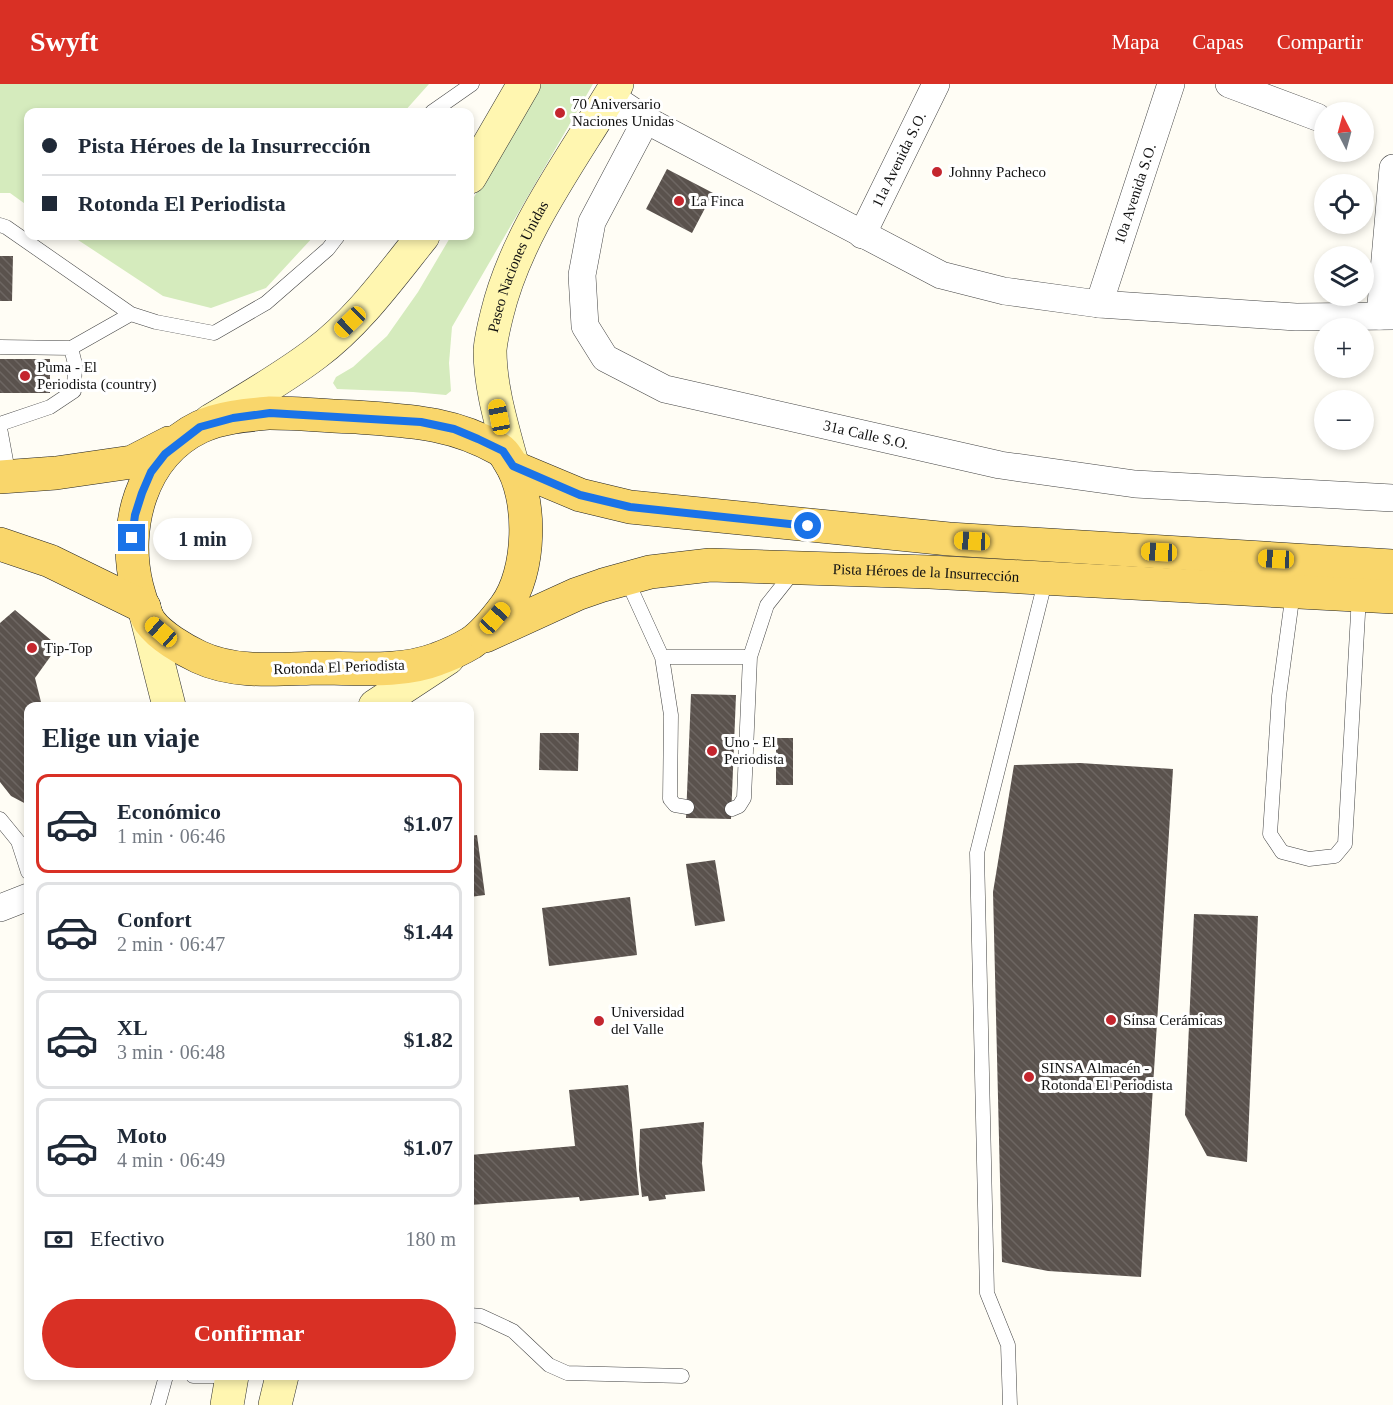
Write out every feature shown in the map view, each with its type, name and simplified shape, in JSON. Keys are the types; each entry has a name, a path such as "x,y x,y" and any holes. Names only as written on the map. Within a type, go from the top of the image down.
{"main road":[{"path":"474,170 524,84"},
{"name":"Paseo Naciones Unidas","path":"513,466 499,417 490,350 499,304 515,259 548,196 614,90"},
{"path":"5,477 132,462 200,427 289,372 334,338 366,307 420,240"},
{"name":"Rotonda El Periodista","path":"270,413 421,422 454,429 478,439 503,451 513,466 520,481 525,504 524,559 513,593 506,606 473,642 434,660 386,668 263,669 231,666 202,658 171,641 150,622 136,581 132,548 138,502 151,472 165,454 200,427 233,418 270,413"},
{"path":"513,466 580,495 642,508 948,539 1393,566"},
{"path":"0,544 50,561 144,607 168,702"},
{"name":"Pista Héroes de la Insurrección","path":"473,642 577,594 650,572 694,566 725,565 1046,578 1393,597"},
{"path":"381,702 473,642"},
{"path":"275,1405 281,1380"}],"street":[{"name":"11a Avenida S.O.","path":"862,234 936,84"},
{"name":"10a Avenida S.O.","path":"1099,304 1171,84"},
{"path":"1229,84 1314,116"},
{"path":"614,90 646,120 941,275 1004,291 1099,304 1296,317 1387,316 1393,168"},
{"name":"31a Calle S.O.","path":"646,120 592,222 582,275 585,326 605,358 665,389 1000,465 1135,484 1393,498"},
{"path":"0,908 24,899"}],"lane":[{"path":"438,108 472,84"},
{"path":"0,225 24,240"},
{"path":"25,240 131,314 156,322 214,333 266,303 328,249 335,240"},
{"path":"0,347 71,348 131,314"},
{"path":"5,477 0,426 50,407 74,391 75,364 71,348"},
{"path":"732,809 739,806 744,798 750,657 767,605 796,568"},
{"path":"626,578 662,657 671,715 670,799 675,805 687,807"},
{"path":"1010,1405 1008,1345 987,1293 976,853 1046,578"},
{"path":"1293,592 1279,696 1270,834 1282,852 1310,859 1335,856 1345,844 1359,595"},
{"path":"662,657 750,657"},
{"path":"0,819 18,841 24,860"},
{"path":"474,1315 481,1316 513,1331 549,1365 567,1373 682,1376"},
{"path":"158,1405 165,1380"},
{"path":"208,1380 231,1386"}],"green space":[{"path":"0,84 429,84 408,108 24,108 24,203 10,193 0,193"},
{"path":"540,84 593,84 452,327 449,363 451,391 446,395 337,389 333,383 336,377 353,367 387,336 418,292 449,240 474,240 474,197"},
{"path":"78,240 310,240 266,288 211,308 163,296"}],"building":[{"name":"La Finca","path":"667,169 713,193 692,233 646,209"},
{"path":"0,256 13,256 12,301 0,301"},
{"name":"Puma - El Periodista (country)","path":"0,359 50,359 50,393 0,393"},
{"path":"15,610 58,646 35,678 41,702 24,702 24,803 11,796 0,782 0,623"},
{"name":"Uno - El Periodista","path":"691,694 736,695 731,819 686,818"},
{"path":"540,733 579,733 578,771 539,770"},
{"path":"776,738 793,738 793,785 776,785"},
{"path":"1080,763 1173,769 1141,1277 1048,1271 1002,1262 993,892 1014,765"},
{"path":"474,835 477,835 485,895 474,896"},
{"path":"715,860 725,921 695,926 686,864"},
{"path":"630,897 637,955 549,966 542,908"},
{"path":"1194,914 1258,916 1247,1162 1207,1156 1185,1115"},
{"path":"628,1085 639,1195 580,1201 579,1197 474,1205 474,1155 575,1146 569,1090"},
{"path":"704,1122 702,1163 705,1191 665,1195 666,1199 649,1201 648,1196 642,1197 639,1170 640,1129"}],"place":[{"name":"70 Aniversario Naciones Unidas","path":"560,113"},
{"name":"Johnny Pacheco","path":"937,172"},
{"name":"La Finca","path":"679,201"},
{"name":"Puma - El Periodista (country)","path":"25,376"},
{"name":"Tip-Top","path":"32,648"},
{"name":"Uno - El Periodista","path":"712,751"},
{"name":"Sinsa Cerámicas","path":"1111,1020"},
{"name":"Universidad del Valle","path":"599,1021"},
{"name":"SINSA Almacén - Rotonda El Periodista","path":"1029,1077"}],"route":[{"path":"132,538 138,502 151,472 165,454 200,427 248,415 270,413 421,422 454,429 478,439 503,451 513,466 580,495 606,502 630,507 808,526"}]}
